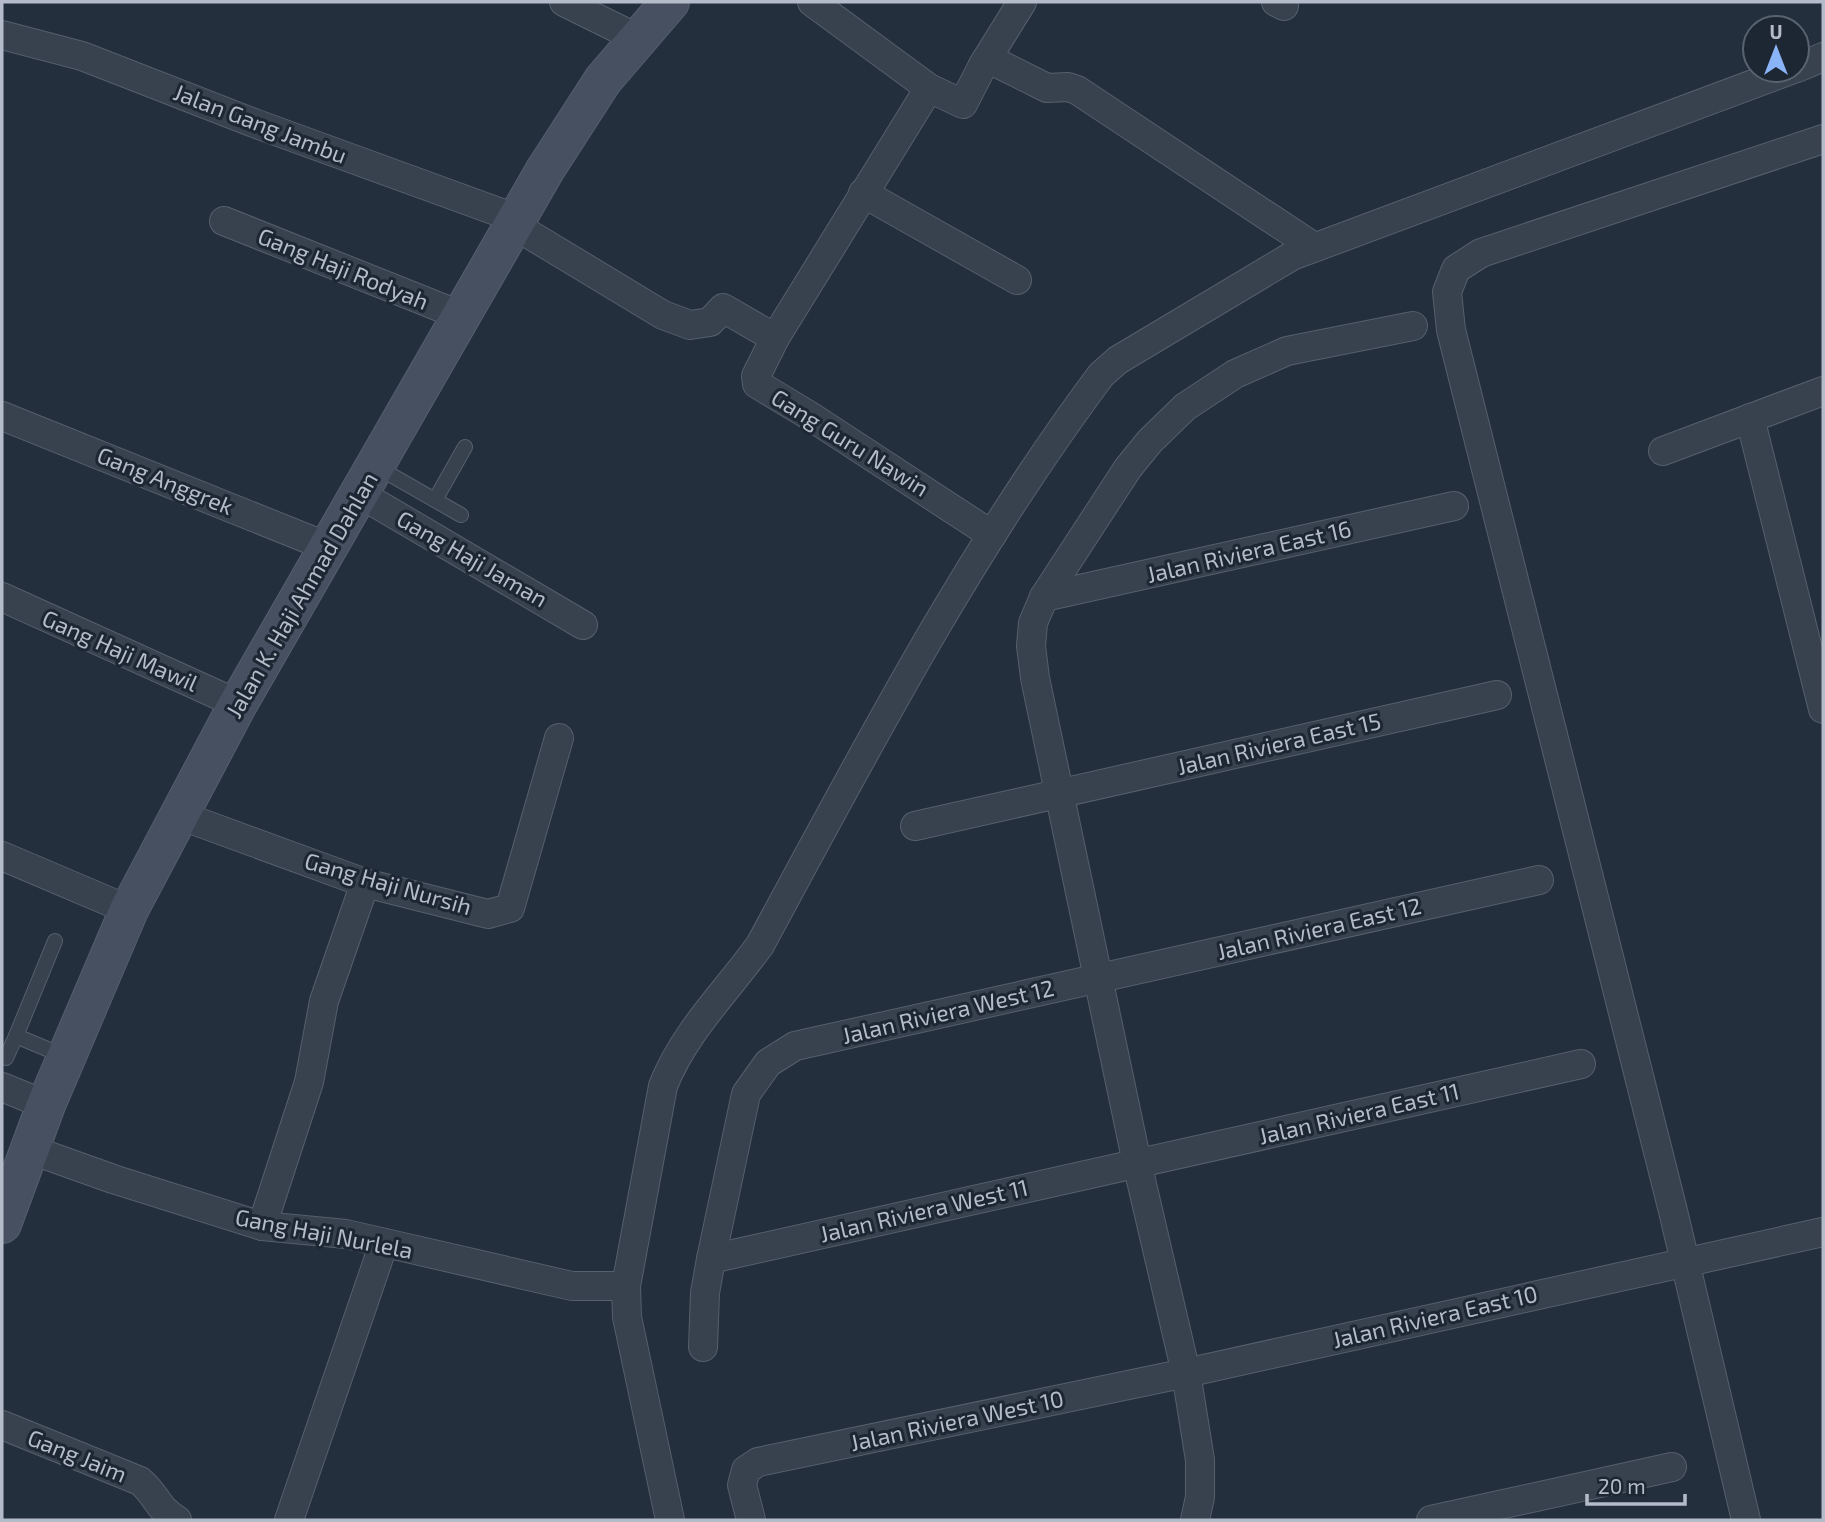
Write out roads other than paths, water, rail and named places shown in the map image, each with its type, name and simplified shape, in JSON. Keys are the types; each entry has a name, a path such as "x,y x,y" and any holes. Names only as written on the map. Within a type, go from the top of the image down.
{"main road":[{"name":"Jalan K. Haji Ahmad Dahlan","path":"2,1224 65,1056 130,911 238,705 545,170 603,80 670,2"}],"street":[{"path":"564,2 639,38"},
{"path":"812,2 929,88 963,104 983,65 1022,2"},
{"name":"Jalan Gang Jambu","path":"2,35 82,56 516,222"},
{"path":"983,65 988,61 997,63 1047,88 1068,87 1077,90 1314,247"},
{"path":"670,1520 627,1317 626,1286 658,1108 671,1066 711,1005 738,976 760,945 898,691 992,535 1101,375 1118,360 1292,256 1753,84"},
{"path":"516,222 663,314 690,325 710,322 723,307 775,338 929,88"},
{"path":"1746,1520 1670,1198 1454,343 1447,292 1457,269 1481,253 1823,139"},
{"path":"863,194 1017,280"},
{"name":"Gang Haji Rodyah","path":"224,221 462,316"},
{"path":"1195,1520 1200,1497 1200,1460 1186,1373 1137,1163 1060,793 1031,646 1033,623 1044,597 1128,468 1185,407 1235,374 1287,351 1413,326"},
{"name":"Gang Guru Nawin","path":"775,338 755,376 757,384 992,535"},
{"path":"1663,451 1823,391"},
{"name":"Gang Anggrek","path":"2,416 328,547"},
{"path":"1750,418 1823,709"},
{"name":"Gang Haji Jaman","path":"368,480 583,625"},
{"name":"Jalan Riviera East 16","path":"1044,597 1454,506"},
{"name":"Gang Haji Mawil","path":"2,597 238,705"},
{"name":"Jalan Riviera East 15","path":"915,825 1497,695"},
{"name":"Gang Haji Nursih","path":"179,815 365,883 488,914 510,908 559,738"},
{"path":"2,856 130,911"},
{"name":"Jalan Riviera East 12","path":"1100,978 1539,880"},
{"path":"262,1226 309,1082 324,1001 365,883"},
{"name":"Jalan Riviera West 12","path":"711,1259 746,1094 768,1063 795,1046 1100,978"},
{"name":"Jalan Riviera East 11","path":"1137,1163 1581,1064"},
{"path":"2,1087 46,1105"},
{"name":"Gang Haji Nurlela","path":"29,1149 113,1180 262,1226 346,1234 572,1286 626,1286"},
{"name":"Jalan Riviera West 11","path":"711,1259 1137,1163"},
{"name":"Jalan Riviera East 10","path":"1186,1373 1823,1232"},
{"path":"289,1520 384,1243"},
{"path":"703,1347 705,1293 711,1259"},
{"name":"Jalan Riviera West 10","path":"751,1520 742,1485 746,1471 758,1462 1186,1373"},
{"name":"Gang Jaim","path":"2,1425 140,1481 150,1489 157,1504 177,1520"},
{"path":"1431,1520 1672,1467"}],"lane":[{"path":"435,500 465,447"},
{"path":"368,480 435,500 461,515"},
{"path":"6,1058 55,941"},
{"path":"16,1036 65,1056"}]}
